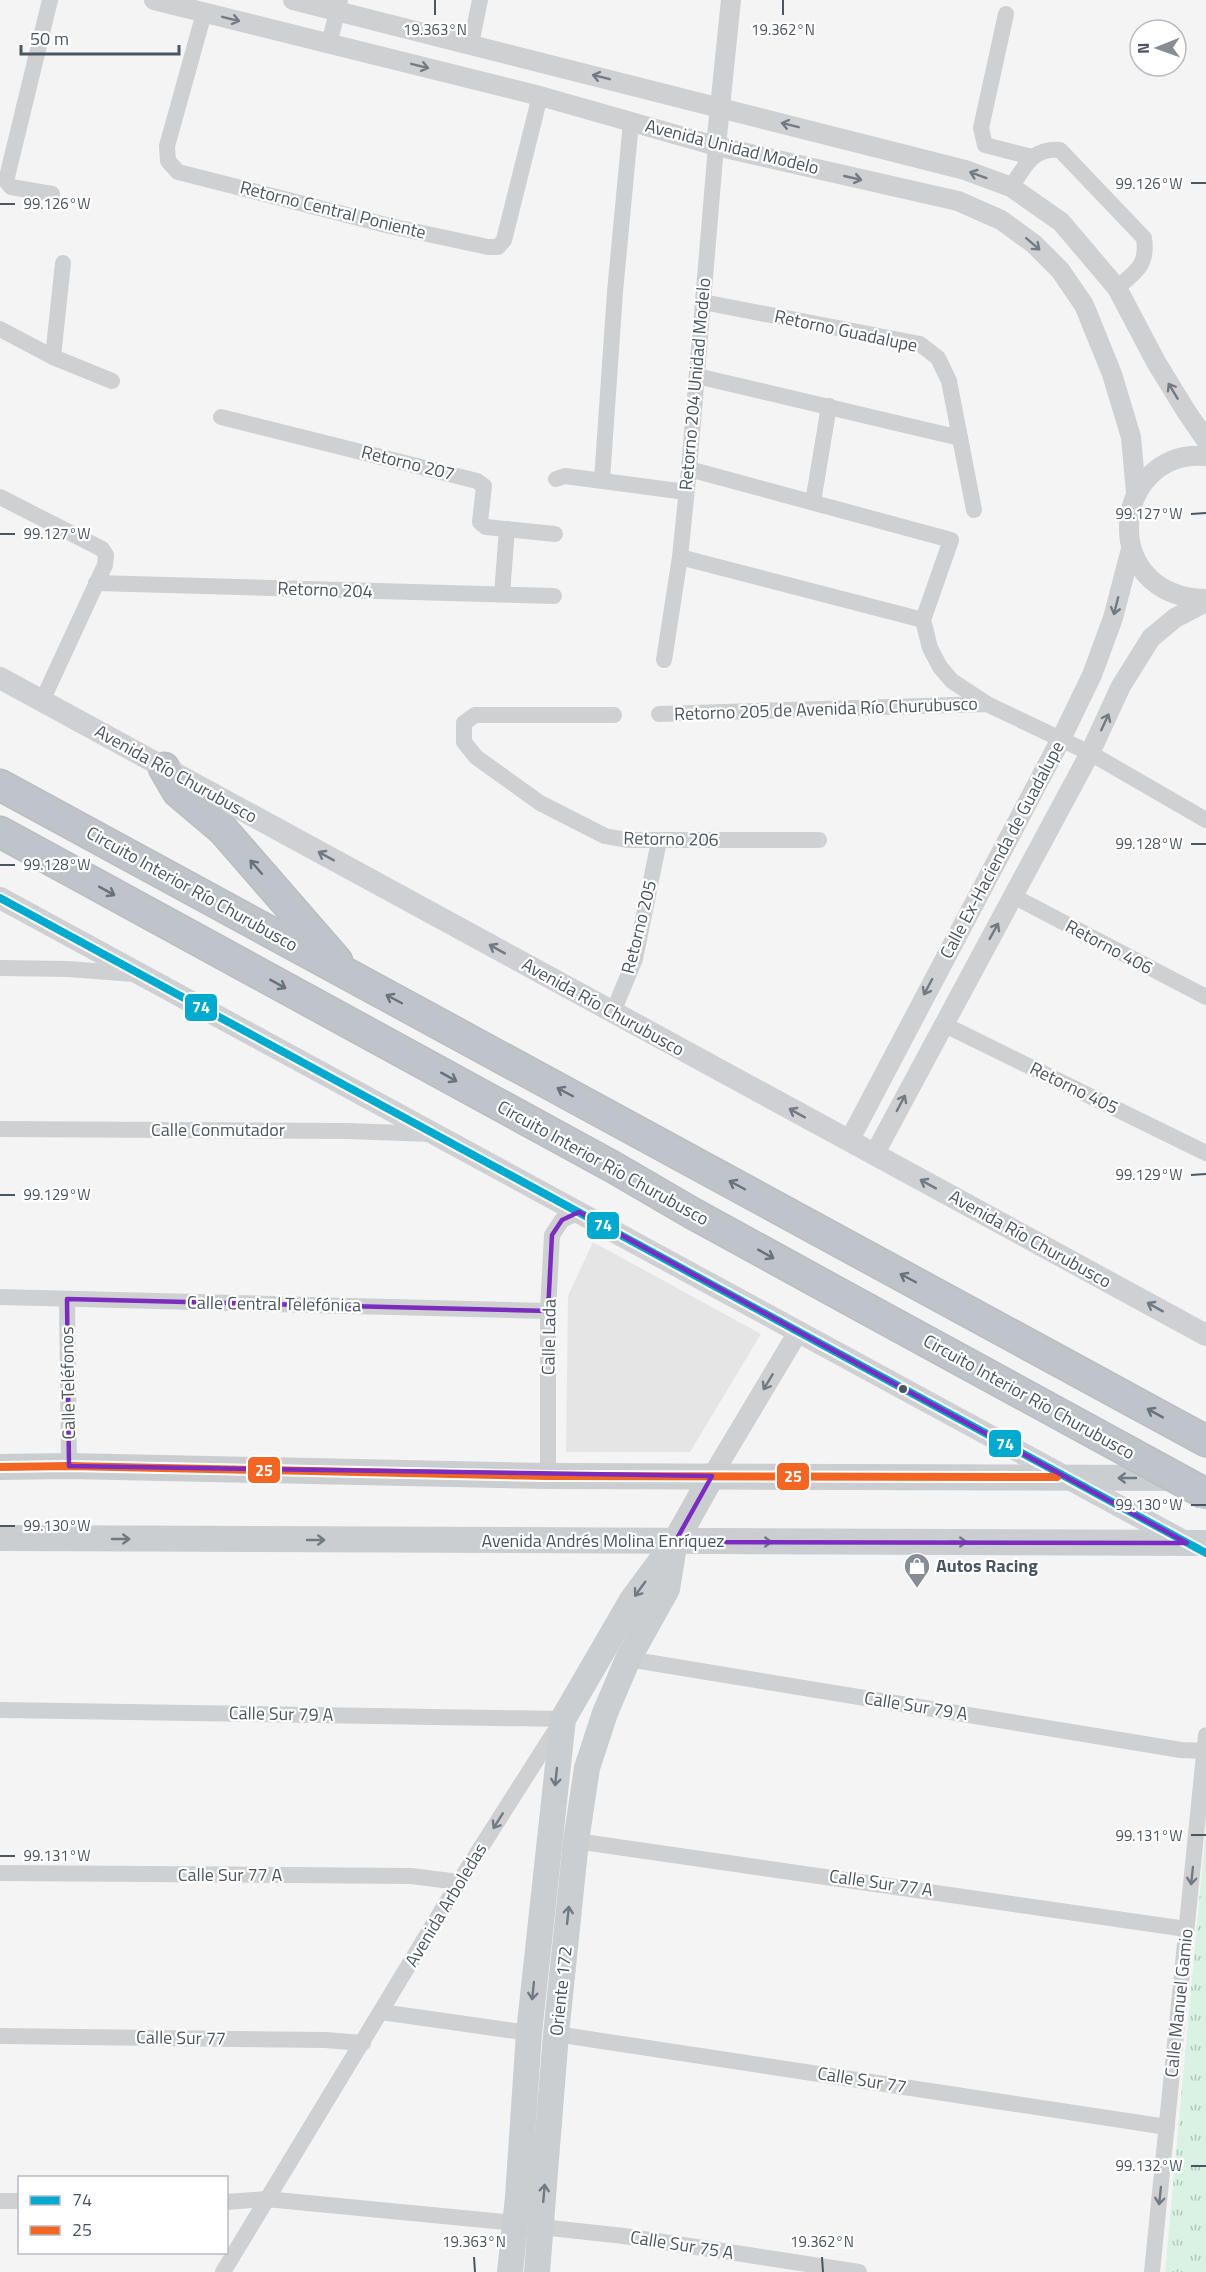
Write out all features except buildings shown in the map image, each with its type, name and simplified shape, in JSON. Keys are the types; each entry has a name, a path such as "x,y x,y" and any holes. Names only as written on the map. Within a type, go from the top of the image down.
{"highway":[{"path":"164,768 178,792 223,830 349,975"},
{"name":"Circuito Interior Río Churubusco","path":"0,785 1206,1441"},
{"name":"Circuito Interior Río Churubusco","path":"0,832 1206,1494"}],"main road":[{"name":"Avenida Río Churubusco","path":"0,678 1206,1335"},
{"path":"0,898 1066,1478 1200,1546"},
{"path":"0,1467 69,1466 548,1476 1206,1478"},
{"name":"Avenida Arboledas","path":"563,1719 632,1600 675,1542 712,1476"},
{"name":"Avenida Andrés Molina Enríquez","path":"0,1538 1200,1546"},
{"name":"Avenida Arboledas","path":"605,1713 628,1659 667,1589 675,1542"},
{"name":"Oriente 172","path":"537,2272 556,2034 576,1840 586,1768 605,1713"},
{"name":"Oriente 172","path":"510,2272 516,2223 529,2033 563,1719"}],"street":[{"path":"51,0 6,182 11,187 52,194"},
{"name":"Avenida Unidad Modelo","path":"154,0 540,96 716,146 958,201 1001,220 1034,243 1066,279 1084,305 1098,337 1131,437 1136,493"},
{"name":"Avenida Unidad Modelo","path":"293,0 338,6 471,44 965,170 1011,187 1061,222 1117,288 1156,362 1206,440"},
{"path":"471,44 480,0"},
{"name":"Retorno 204 Unidad Modelo","path":"664,660 680,557 689,469 716,146 731,0"},
{"path":"329,44 338,6"},
{"name":"Retorno Central Poniente","path":"204,12 167,146 168,161 178,172 390,226 488,247 498,247 504,240 540,96"},
{"path":"1006,14 981,128 985,145 1032,157"},
{"path":"602,480 615,292 631,122"},
{"path":"1011,187 1032,157 1046,149 1060,150 1144,238 1146,252 1143,265 1117,288"},
{"path":"53,357 63,263"},
{"name":"Retorno Guadalupe","path":"703,302 920,344 938,358 949,381 974,510"},
{"path":"0,330 53,357 112,381"},
{"path":"697,376 960,438"},
{"path":"813,502 830,406"},
{"name":"Retorno 207","path":"221,417 477,481 484,486 480,522 486,527 555,534"},
{"path":"1206,456 1194,455 1171,460 1151,474 1136,493 1128,521 1131,549 1143,572 1162,589 1185,599 1206,601"},
{"path":"689,469 951,540 923,620 930,648 939,667 952,681 987,704"},
{"path":"556,478 565,476 686,492"},
{"path":"0,497 102,549 106,555 96,583 42,701"},
{"path":"502,594 507,529"},
{"name":"Calle Ex-Hacienda de Guadalupe","path":"849,1141 1061,739 1092,675 1113,618 1131,549"},
{"path":"680,557 923,620"},
{"name":"Retorno 204","path":"96,583 554,596"},
{"name":"Calle Ex-Hacienda de Guadalupe","path":"874,1155 1090,753 1121,686 1151,638 1175,618 1206,601"},
{"name":"Retorno 205 de Avenida Río Churubusco","path":"659,714 987,704 1090,753 1206,820"},
{"name":"Retorno 206","path":"614,716 475,715 464,723 464,741 476,757 540,803 605,836 627,840 659,841 819,840"},
{"name":"Retorno 205","path":"613,1012 635,959 659,841"},
{"name":"Retorno 406","path":"1013,896 1206,997"},
{"path":"0,968 68,969 141,974"},
{"name":"Retorno 405","path":"943,1024 1206,1153"},
{"name":"Calle Conmutador","path":"0,1129 347,1131 436,1135"},
{"name":"Calle Lada","path":"548,1476 548,1311 552,1235 562,1220 579,1212"},
{"name":"Calle Central Telefónica","path":"0,1297 548,1311"},
{"name":"Calle Teléfonos","path":"67,1299 69,1466"},
{"name":"Avenida Arboledas","path":"712,1476 798,1332"},
{"name":"Calle Sur 79 A","path":"628,1659 1181,1750 1205,1743"},
{"name":"Calle Sur 79 A","path":"0,1710 563,1719"},
{"name":"Avenida Arboledas","path":"223,2272 459,1882 563,1719"},
{"name":"Calle Manuel Gamio","path":"1152,2272 1205,1743"},
{"name":"Calle Sur 77 A","path":"576,1840 1186,1929"},
{"name":"Calle Sur 77 A","path":"0,1874 411,1876 459,1882"},
{"path":"381,2012 529,2033"},
{"name":"Calle Sur 77","path":"556,2034 1167,2127"},
{"name":"Calle Sur 77","path":"0,2036 325,2040 363,2043"},
{"path":"228,2202 266,2199 516,2223"},
{"path":"0,2201 18,2201"},
{"name":"Calle Sur 75 A","path":"541,2227 635,2237 859,2272"}],"highlighted area":[{"path":"579,1212 1187,1543 675,1542 712,1476 69,1466 67,1299 548,1311 552,1235 562,1220"}],"shaded area":[{"path":"593,1242 761,1334 690,1452 566,1452 568,1296"}],"green space":[{"path":"1206,1827 1206,2272 1165,2272"}],"transit line":[{"name":"74","path":"0,898 1206,1553"},
{"name":"25","path":"0,1467 69,1466 548,1476 1057,1477"}],"place":[{"name":"Autos Racing","path":"917,1589"}]}
